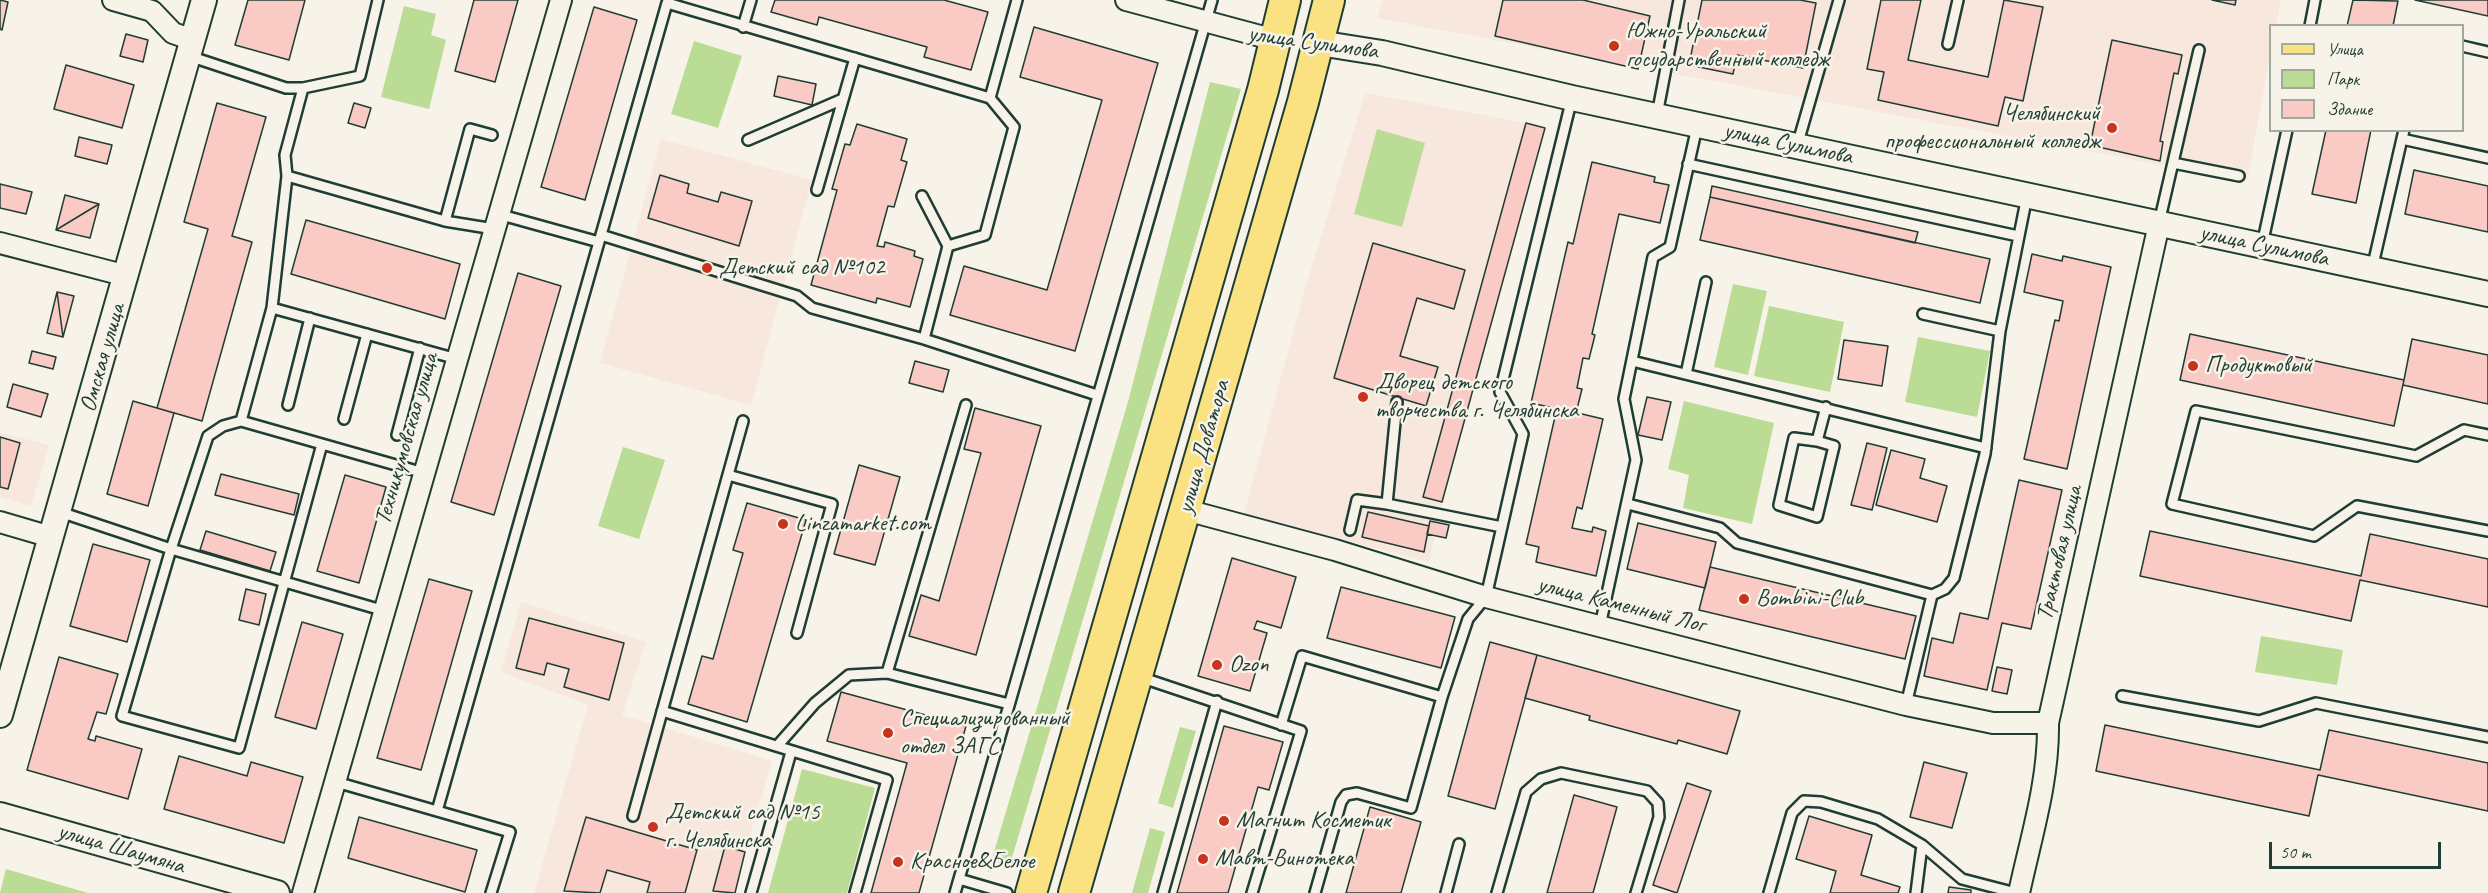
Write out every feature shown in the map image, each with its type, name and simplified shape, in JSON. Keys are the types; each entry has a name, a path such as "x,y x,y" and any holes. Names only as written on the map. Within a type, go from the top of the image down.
{"main road":[{"name":"улица Доватора","path":"1031,893 1285,0"},
{"name":"улица Доватора","path":"1074,893 1186,510 1319,43 1329,0"},
{"name":"улица Сулимова","path":"1275,40 1319,43"}],"street":[{"path":"113,0 152,11 191,48"},
{"name":"Омская улица","path":"0,715 204,0"},
{"name":"Техникумовская улица","path":"303,893 561,0"},
{"name":"улица Сулимова","path":"1126,0 1206,24 1275,40"},
{"name":"улица Сулимова","path":"1319,43 1382,53 1572,98 2488,294"},
{"name":"Трактовая улица","path":"2017,893 2044,782 2049,752 2048,723 2159,224"},
{"path":"0,243 127,276"},
{"name":"улица Каменный Лог","path":"1186,510 1335,550 1486,597 1906,705 1993,723 2048,723"},
{"path":"0,522 51,537"},
{"name":"улица Шаумяна","path":"0,815 277,893"}],"lane":[{"path":"191,48 286,88 303,88 360,76 378,0"},
{"path":"743,27 751,0"},
{"path":"990,98 1017,0"},
{"path":"955,893 1212,0"},
{"path":"1657,116 1680,0"},
{"path":"1797,146 1839,0"},
{"path":"1948,44 1958,0"},
{"path":"2310,24 2315,0"},
{"path":"437,811 667,3 990,98 1014,127 985,235 948,246"},
{"path":"2464,46 2488,52"},
{"path":"2159,224 2199,50"},
{"path":"817,190 855,58"},
{"path":"241,421 272,308 287,176 285,155 303,88"},
{"path":"1315,893 1341,802 1346,795 1357,793 1411,808 1442,697 1468,619 1486,597 1523,434 1500,392 1572,98"},
{"path":"748,140 843,99"},
{"path":"1600,626 1636,460 1624,399 1653,257 1670,247 1698,125"},
{"path":"446,221 470,129 492,135"},
{"path":"2262,246 2287,132"},
{"path":"2372,269 2403,135 2488,158"},
{"path":"1688,164 2018,236"},
{"path":"2173,164 2239,176"},
{"path":"287,176 446,221 496,222 600,239 797,296 812,308 924,339 1097,395"},
{"path":"922,196 948,246 924,339"},
{"path":"1628,504 1720,528 1737,543 1932,595 1945,589 1954,578 1986,448 2000,331 2027,196"},
{"path":"1686,374 1706,282"},
{"path":"272,308 457,359"},
{"path":"1923,314 2000,331"},
{"path":"288,405 310,318"},
{"path":"344,419 367,334"},
{"path":"397,435 420,348"},
{"path":"1632,361 1986,448"},
{"path":"1387,504 1397,402"},
{"path":"887,673 966,405"},
{"path":"1817,441 1826,407"},
{"path":"2488,435 2464,430 2416,456 2196,411 2172,504 2314,536 2356,506 2488,531"},
{"path":"322,444 239,748 122,716 171,549 208,436 223,426 241,421 322,444 424,473"},
{"path":"633,816 743,421"},
{"path":"1794,438 1817,441 1834,446 1817,517 1779,505 1794,438"},
{"path":"728,475 832,504 797,633"},
{"path":"1350,530 1357,500 1502,527"},
{"path":"59,511 171,549 385,611"},
{"path":"1906,705 1932,595"},
{"path":"1281,725 1302,656 1442,697"},
{"path":"778,745 815,703 849,675 887,673 1009,704"},
{"path":"1137,676 1301,731 1252,893"},
{"path":"2122,696 2259,721 2316,703 2488,737"},
{"path":"1163,893 1217,701"},
{"path":"662,711 887,780 855,893"},
{"path":"751,893 791,752"},
{"path":"1497,893 1526,792 1541,779 1561,773 1647,791 1658,803 1659,817 1636,893"},
{"path":"336,782 510,832 491,893"},
{"path":"1769,893 1792,813 1804,801 1821,802 1878,819 1922,845 1962,879 2017,893"},
{"path":"1446,893 1459,844"},
{"path":"1916,893 1922,845"},
{"path":"959,879 1007,893"}],"shaded area":[{"name":"Челябинский профессиональный колледж","path":"1383,0 2281,0 2276,24 2269,24 2269,61 2247,181 1377,18"},
{"name":"Дворец детского творчества г. Челябинска","path":"1365,93 1526,123 1423,497 1442,502 1429,562 1244,514 1303,296"},
{"name":"Детский сад №102","path":"661,139 812,180 751,405 600,363"},
{"path":"0,432 49,445 31,506 0,497"},
{"name":"Детский сад №15 г. Челябинска","path":"521,602 646,642 622,715 772,761 733,893 534,893 588,705 501,672"}],"green space":[{"path":"404,6 436,14 431,35 446,40 429,109 381,97"},
{"path":"694,41 742,56 718,128 671,114"},
{"path":"1210,82 1241,89 1011,861 988,872 1128,402"},
{"path":"1377,129 1425,143 1402,227 1354,214"},
{"path":"1733,284 1767,291 1748,375 1714,367"},
{"path":"1769,306 1844,322 1830,392 1754,376"},
{"path":"1918,337 1990,351 1977,417 1905,402"},
{"path":"1684,401 1774,423 1752,524 1683,508 1689,475 1668,469"},
{"path":"623,447 665,460 639,539 598,526"},
{"path":"2261,636 2343,650 2337,685 2255,672"},
{"path":"1180,727 1196,731 1173,808 1158,803"},
{"path":"802,769 875,788 847,893 768,893"},
{"path":"1150,828 1165,832 1148,893 1132,893"},
{"path":"6,869 88,893 0,893"}],"building":[{"path":"0,0 8,2 2,30 0,29"},
{"path":"248,0 305,0 289,60 235,45"},
{"path":"474,0 518,0 495,82 455,71"},
{"path":"775,0 944,0 988,12 971,70 924,57 927,47 819,17 817,25 771,12"},
{"path":"1503,0 1583,0 1650,16 1638,69 1495,36"},
{"path":"1702,0 1800,0 1816,3 1803,68 1737,55 1733,74 1689,65"},
{"path":"1881,0 1921,0 1908,60 1988,77 2004,0 2043,7 2023,101 2005,97 1998,126 1878,100 1884,72 1867,69"},
{"path":"2212,0 2236,0 2235,5"},
{"path":"2353,0 2398,1 2393,24 2347,24"},
{"path":"2415,0 2488,0 2488,16"},
{"path":"594,7 637,20 585,200 541,187"},
{"path":"1034,27 1158,63 1075,351 950,315 964,266 1047,290 1102,100 1020,77"},
{"path":"126,34 148,40 143,62 120,56"},
{"path":"2112,40 2182,55 2178,74 2174,73 2160,141 2163,142 2160,161 2090,145"},
{"path":"66,65 134,85 122,128 54,109"},
{"path":"778,76 816,84 812,105 774,96"},
{"path":"217,103 266,117 232,236 252,242 202,421 157,408 208,229 184,222"},
{"path":"354,103 371,108 365,128 348,123"},
{"path":"1526,123 1545,128 1442,502 1423,497"},
{"path":"857,124 907,139 901,160 907,162 894,207 888,206 877,246 884,247 885,242 915,251 914,256 923,259 910,307 877,298 876,303 811,285 837,190 832,189 845,144 850,145"},
{"path":"2326,132 2371,132 2356,203 2312,194"},
{"path":"79,137 112,145 107,164 75,156"},
{"path":"1592,162 1655,177 1654,182 1669,185 1660,223 1619,214 1592,334 1595,335 1589,359 1583,358 1577,388 1582,389 1576,413 1531,403 1568,242 1573,244"},
{"path":"2414,170 2488,186 2488,232 2405,214"},
{"path":"660,175 689,184 687,193 718,202 721,192 752,201 739,246 648,218"},
{"path":"0,184 32,192 26,214 0,208"},
{"path":"1712,186 1918,232 1915,243 1710,197"},
{"path":"65,195 99,204 56,230"},
{"path":"1710,197 1990,259 1980,303 1700,240"},
{"path":"99,204 90,238 56,230"},
{"path":"306,220 460,264 445,319 291,274"},
{"path":"1373,243 1465,270 1454,309 1417,298 1400,356 1438,367 1426,406 1334,378"},
{"path":"2032,254 2062,261 2063,256 2111,267 2067,469 2024,459 2055,320 2059,321 2063,301 2024,292"},
{"path":"518,273 561,286 494,515 451,502"},
{"path":"57,292 63,337 47,333"},
{"path":"57,292 74,296 63,337"},
{"path":"2190,334 2404,380 2394,426 2180,380"},
{"path":"2412,339 2488,355 2488,404 2403,385"},
{"path":"1844,340 1888,346 1882,386 1838,379"},
{"path":"32,351 56,357 53,369 29,363"},
{"path":"915,361 949,370 943,392 909,383"},
{"path":"13,384 48,394 41,417 7,407"},
{"path":"1647,397 1671,402 1662,440 1638,435"},
{"path":"133,401 174,413 148,506 107,494"},
{"path":"975,408 1041,426 976,655 909,636 921,595 939,601 981,453 964,449"},
{"path":"1557,408 1603,419 1582,509 1577,507 1572,528 1592,532 1593,527 1606,531 1596,576 1536,562 1539,547 1526,544"},
{"path":"0,437 20,443 8,489 0,487"},
{"path":"1867,443 1887,448 1872,510 1851,505"},
{"path":"1891,450 1925,459 1920,478 1947,486 1937,522 1876,505"},
{"path":"859,465 900,477 875,565 834,554"},
{"path":"221,474 299,494 294,515 215,495"},
{"path":"345,475 386,487 359,583 317,571"},
{"path":"2019,480 2062,490 2031,629 2002,623 1987,690 1924,676 1932,638 1953,643 1960,613 1988,619"},
{"path":"747,503 806,520 747,722 688,704 702,656 713,659 743,553 733,550"},
{"path":"1368,512 1429,526 1424,552 1362,537"},
{"path":"1430,521 1449,525 1446,538 1427,534"},
{"path":"1638,523 1716,542 1705,588 1627,569"},
{"path":"206,531 276,552 270,571 200,550"},
{"path":"2150,531 2361,576 2370,534 2488,559 2488,607 2360,580 2351,621 2140,576"},
{"path":"93,544 150,560 127,642 70,626"},
{"path":"1232,558 1296,577 1281,628 1257,621 1254,629 1267,633 1250,691 1198,676"},
{"path":"1710,567 1916,616 1905,659 1699,610"},
{"path":"429,579 472,591 421,770 377,758"},
{"path":"1341,587 1455,617 1441,668 1327,638"},
{"path":"246,589 266,594 259,625 239,620"},
{"path":"529,618 624,643 609,700 564,687 569,669 547,663 544,675 516,668"},
{"path":"302,622 343,634 316,729 275,717"},
{"path":"1490,642 1537,655 1495,809 1448,796"},
{"path":"1537,655 1740,711 1727,754 1678,740 1677,744 1589,720 1590,716 1525,698"},
{"path":"59,657 118,674 106,714 97,712 88,739 95,741 96,736 142,749 128,799 27,770"},
{"path":"1997,667 2012,670 2007,694 1992,691"},
{"path":"841,692 966,726 919,893 871,893 907,763 827,741"},
{"path":"2105,725 2320,770 2329,730 2488,763 2488,811 2318,775 2309,816 2096,771"},
{"path":"1224,726 1283,742 1269,790 1258,787 1228,893 1177,893"},
{"path":"179,756 247,776 251,762 303,777 284,843 164,809"},
{"path":"1924,762 1967,773 1952,828 1910,817"},
{"path":"1687,783 1711,791 1677,893 1653,885"},
{"path":"1574,795 1617,807 1593,893 1547,893"},
{"path":"1370,807 1421,822 1401,893 1346,893"},
{"path":"1809,816 1872,835 1861,875 1900,887 1898,893 1830,893 1836,871 1796,859"},
{"path":"359,817 477,850 465,892 348,858"},
{"path":"586,817 697,850 685,893 647,893 650,882 607,870 600,893 564,891"},
{"path":"725,846 745,852 735,893 713,891"},
{"path":"1949,887 1971,890 1971,893 1948,893"}],"place":[{"name":"Южно-Уральский государственный колледж","path":"1614,46"},
{"name":"Челябинский профессиональный колледж","path":"2112,128"},
{"name":"Детский сад №102","path":"707,268"},
{"name":"Продуктовый","path":"2193,366"},
{"name":"Дворец детского творчества г. Челябинска","path":"1363,397"},
{"name":"Linzamarket.com","path":"783,524"},
{"name":"Bombini-Club","path":"1744,599"},
{"name":"Ozon","path":"1217,665"},
{"name":"Специализированный отдел ЗАГС","path":"888,733"},
{"name":"Магнит Косметик","path":"1224,821"},
{"name":"Детский сад №15 г. Челябинска","path":"653,827"},
{"name":"Мавт-Винотека","path":"1203,859"},
{"name":"Красное&Белое","path":"898,862"}]}
